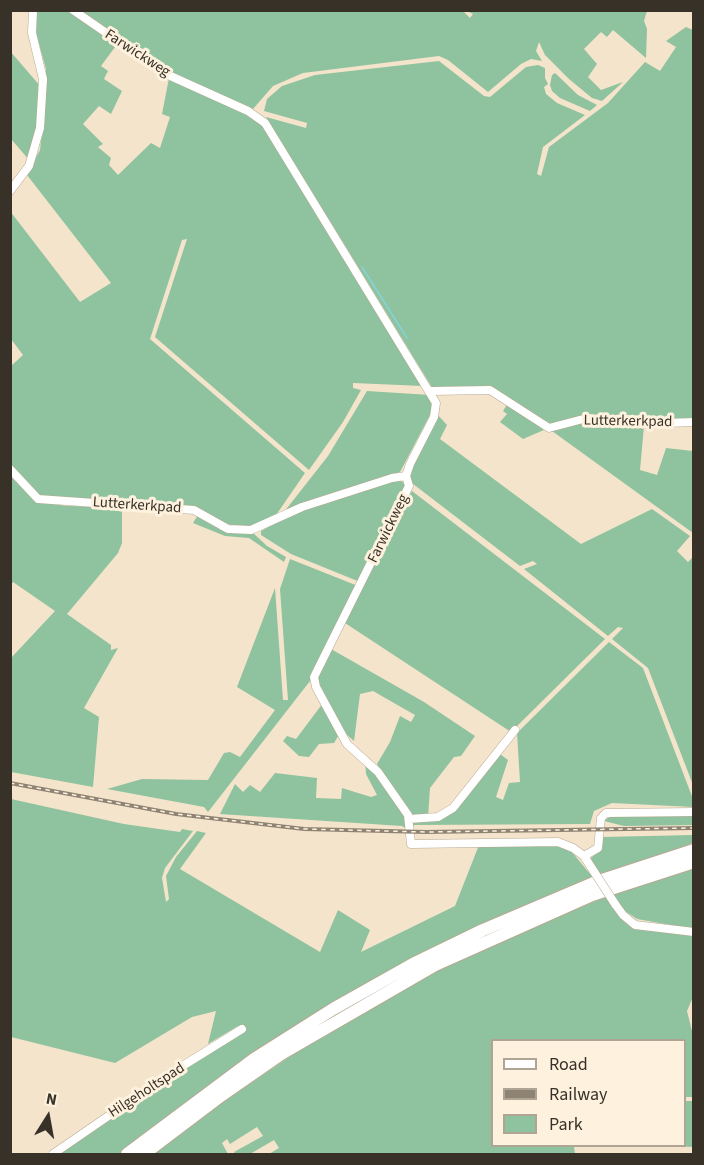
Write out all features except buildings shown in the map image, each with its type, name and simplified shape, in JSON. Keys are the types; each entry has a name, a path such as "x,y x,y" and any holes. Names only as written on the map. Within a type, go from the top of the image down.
{"highway":[{"path":"127,1155 254,1059 324,1015 413,964 483,930 586,886 693,850"},
{"path":"144,1155 222,1095 281,1054 435,965 592,895 693,862"}],"street":[{"path":"10,191 29,166 40,128 42,79 32,33 33,10"},
{"name":"Farwickweg","path":"73,10 166,74 248,111 265,123 431,391 436,403 436,412 406,476 409,486 314,682 350,750 378,772 409,819 408,840 413,845 552,842 567,844 584,856"},
{"name":"Lutterkerkpad","path":"431,391 490,390 549,428 587,418 637,424 693,422"},
{"name":"Lutterkerkpad","path":"10,469 38,499 194,510 228,529 251,530 302,507 392,478 406,476"},
{"path":"409,819 438,817 453,808 515,730"},
{"path":"693,812 606,813 601,818 598,848 584,856 622,915 635,925 693,932"},
{"name":"Hilgeholtspad","path":"53,1155 168,1075 242,1029"}],"green space":[{"path":"462,10 470,18 473,14 467,11 647,11 644,21 647,29 646,58 613,30 607,37 601,32 584,49 597,64 588,77 601,90 623,82 602,101 592,98 569,79 545,55 539,42 536,51 542,61 531,59 521,64 488,92 448,60 439,56 303,73 273,86 253,109 181,78 77,11"},
{"path":"35,11 69,11 118,43 101,66 108,71 104,79 122,91 111,114 99,106 83,124 103,144 98,147 111,158 109,165 118,175 151,143 160,148 170,117 162,114 169,78 248,112 264,124 423,386 353,383 353,388 361,390 343,422 309,470 155,337 187,239 182,240 150,339 305,473 274,518 259,526 238,527 221,522 202,512 39,497 11,465 11,366 23,355 11,339 10,211 80,302 111,283 27,175 40,150 46,97 46,69 36,33"},
{"path":"686,27 693,30 693,418 634,422 603,417 545,425 496,389 484,386 433,389 266,117 306,128 307,123 264,111 267,99 282,86 315,75 439,61 484,96 490,97 526,67 538,65 545,68 545,78 548,84 544,87 546,94 557,103 585,115 543,147 537,174 541,176 549,147 608,103 645,62 660,71 676,47 666,41"},
{"path":"10,51 41,87 38,140 30,161 11,139"},
{"path":"555,73 578,95 597,105 590,111 560,98 552,91 550,85 552,75"},
{"path":"367,391 430,395 432,411 400,472 284,512 328,456"},
{"path":"508,403 544,430 523,439 500,422 507,414 503,411"},
{"path":"437,414 447,425 440,439 581,544 652,509 690,536 677,551 688,562 693,557 693,785 648,668 612,639 623,628 618,627 608,636 524,569 537,564 533,561 520,566 404,477"},
{"path":"584,421 644,426 640,470 657,475 666,448 693,451 693,533 552,431"},
{"path":"10,472 37,502 67,506 122,507 122,543 118,553 67,614 111,645 111,650 118,648 84,708 99,717 93,787 11,772 11,658 55,611 13,582 11,585"},
{"path":"398,479 408,486 360,582 291,554 261,535 261,531 296,512"},
{"path":"412,491 605,639 511,732 345,623"},
{"path":"198,515 227,532 251,531 267,546 286,557 284,562 249,538 225,536 193,523"},
{"path":"290,559 358,586 310,681 208,812 204,807 107,789 142,779 208,780 224,753 230,752 240,757 275,710 237,687 275,588 283,700 288,700 280,589"},
{"path":"609,642 643,668 693,799 693,807 612,803 594,811 590,824 414,825 411,829 411,822 443,817 463,802 500,754 508,760 496,797 503,800 509,783 520,782 517,733"},
{"path":"331,649 424,702 475,736 461,756 454,757 430,788 428,818 416,818 407,812 377,764 390,742 400,716 411,722 415,715 373,691 360,694 354,741 346,734 315,680"},
{"path":"323,703 340,733 334,743 319,744 309,757 299,756 283,741 287,736 296,739"},
{"path":"365,758 406,816 407,829 402,826 220,814 235,784 243,792 250,785 260,792 275,773 317,778 316,798 341,799 342,788 371,797 377,795 366,774"},
{"path":"11,799 124,824 180,832 182,829 193,831 165,868 162,878 166,902 169,899 166,876 176,857 197,831 206,833 180,869 320,952 338,910 370,930 361,952 455,906 479,845 567,846 590,874 597,870 590,859 600,850 603,837 693,835 693,843 589,880 409,961 142,1137 120,1154 59,1154 242,1030 238,1026 208,1044 216,1011 192,1017 115,1063 11,1037"},
{"path":"614,814 693,814 693,825 624,826 604,821"},
{"path":"693,867 693,929 637,919 622,909 618,901 611,903 626,922 693,934 693,997 687,1011 693,1035 693,1097 686,1097 686,1039 491,1039 491,1147 574,1147 575,1154 269,1154 279,1148 274,1140 250,1154 235,1154 234,1152 263,1136 257,1127 230,1144 227,1139 222,1143 228,1154 153,1154 210,1111 314,1040 419,979 531,927 606,897"},
{"path":"686,1101 693,1101 693,1147 686,1147"}],"waterway":[{"path":"362,267 407,338"}],"railway":[{"path":"10,783 176,814 304,829 426,832 694,828"}]}
